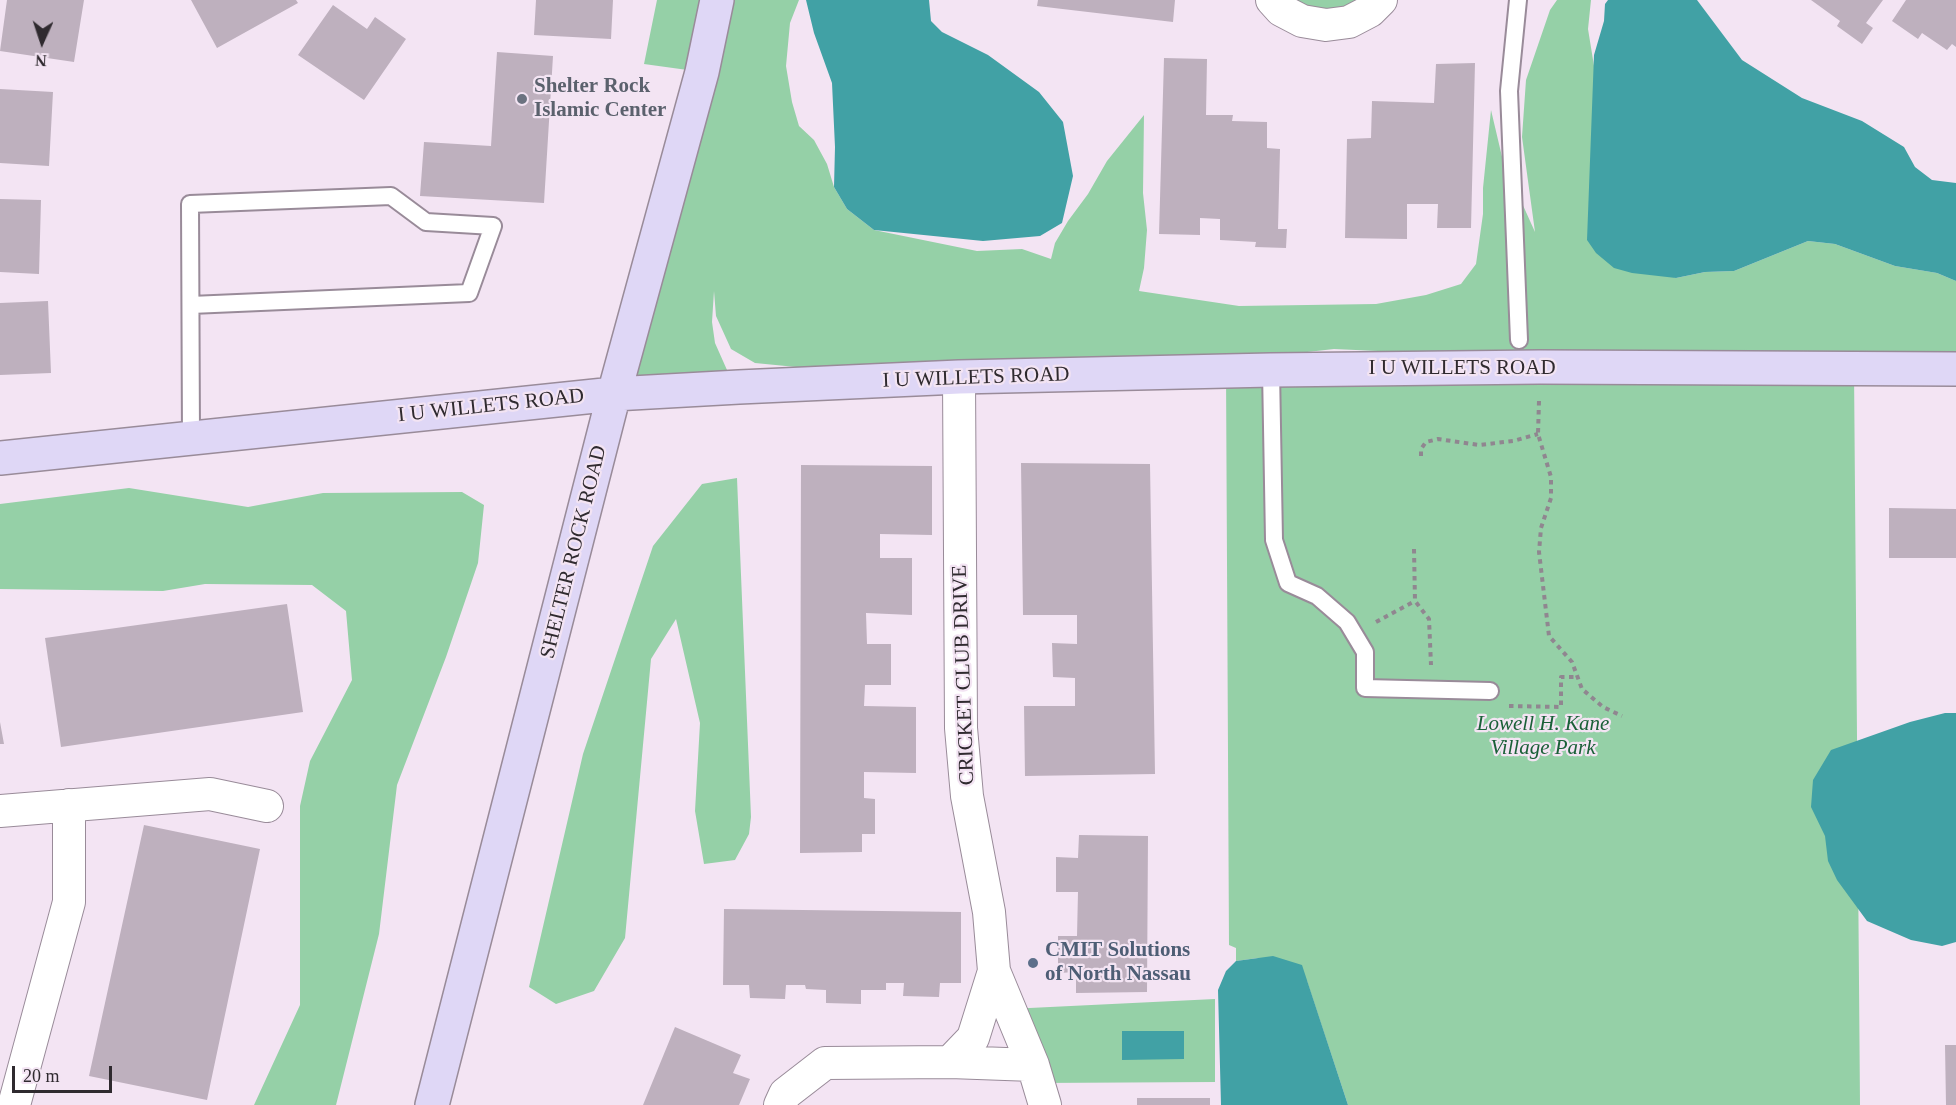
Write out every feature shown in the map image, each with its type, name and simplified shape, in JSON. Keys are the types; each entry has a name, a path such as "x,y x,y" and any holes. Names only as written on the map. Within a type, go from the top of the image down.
{"main road":[{"name":"SHELTER ROCK ROAD","path":"432,1105 614,394 702,72 717,0"},
{"name":"I U WILLETS ROAD","path":"0,458 614,394 959,377 1271,370 1956,369"}],"street":[{"path":"1272,0 1281,10 1302,21 1326,26 1349,22 1370,11 1381,0"},
{"name":"CRICKET CLUB DRIVE","path":"959,377 962,747 967,796 989,912 994,971 1033,1065 1045,1105"},
{"path":"0,811 210,794 267,806"},
{"path":"14,1105 69,902 69,805"},
{"name":"CRICKET CLUB DRIVE","path":"950,1062 973,1038 994,971"},
{"path":"780,1105 785,1094 825,1063 950,1062 1033,1065"}],"lane":[{"path":"1518,0 1509,91 1520,340"},
{"path":"191,305 469,293 494,226 426,222 391,196 190,204 191,437"},
{"path":"1271,370 1274,540 1288,583 1317,596 1347,622 1365,652 1365,688 1490,691"}],"path":[{"path":"1539,391 1538,434 1551,477 1551,498 1541,528 1539,552 1548,636 1572,662 1582,689 1603,707 1622,716"},
{"path":"1420,456 1421,449 1426,442 1437,439 1479,445 1513,441 1538,434"},
{"path":"1414,549 1415,601 1429,619 1431,689"},
{"path":"1354,633 1415,601"},
{"path":"1490,691 1499,706 1561,707 1561,676 1577,677"}],"green space":[{"path":"657,0 799,0 790,23 786,66 799,126 814,140 827,164 834,187 847,209 874,230 977,251 1022,249 1051,259 1055,243 1068,221 1088,194 1107,161 1144,115 1143,193 1147,230 1144,268 1139,291 1239,306 1376,304 1426,295 1461,284 1476,264 1483,214 1483,188 1491,110 1503,161 1535,232 1522,137 1526,80 1550,10 1557,0 1591,0 1588,29 1595,72 1588,240 1676,278 1705,272 1734,271 1808,241 1835,244 1895,266 1937,273 1956,281 1956,355 1464,355 1334,349 1272,356 1105,357 1038,368 837,371 755,363 731,349 716,316 714,291 712,322 715,343 731,379 614,394 702,72 644,64"},
{"path":"1272,0 1381,0 1349,22"},
{"name":"Lowell H. Kane Village Park","path":"1854,369 1860,1105 1348,1105 1307,981 1258,958 1236,961 1236,948 1229,945 1226,371"},
{"path":"737,478 751,817 749,834 735,860 704,864 695,811 700,723 676,619 651,659 625,938 594,991 556,1004 529,987 583,754 653,546 702,484"},
{"path":"129,488 248,507 323,493 462,492 484,505 478,563 446,657 397,785 379,934 336,1105 254,1105 300,1005 300,806 310,761 352,680 346,611 312,585 205,584 163,591 0,589 0,504"},
{"path":"1215,999 1215,1082 1038,1083 1009,1009"}],"water":[{"path":"806,0 929,0 931,21 942,32 988,55 1039,92 1063,122 1073,176 1062,223 1040,236 983,241 874,230 847,209 834,187 832,83 814,33"},
{"path":"1608,0 1697,0 1742,60 1802,98 1862,121 1904,147 1915,167 1932,180 1956,183 1956,281 1937,273 1895,266 1835,244 1808,241 1734,271 1705,272 1676,278 1632,273 1614,268 1596,253 1587,240 1594,55 1604,21 1605,4"},
{"path":"1945,713 1956,713 1956,942 1942,946 1911,940 1867,921 1837,880 1828,861 1825,836 1811,807 1813,780 1831,750 1910,722"},
{"path":"1273,956 1302,965 1348,1105 1221,1105 1218,990 1226,971 1236,961"},
{"path":"1122,1031 1184,1031 1184,1059 1122,1060"}],"building":[{"path":"7,0 84,0 74,62 0,51"},
{"path":"191,0 296,0 298,3 217,48"},
{"path":"536,0 613,0 611,39 534,35"},
{"path":"1038,0 1175,0 1173,22 1037,6"},
{"path":"1811,0 1883,0 1866,23 1873,28 1862,44 1837,26 1840,21"},
{"path":"1906,0 1956,0 1956,47 1952,44 1947,50 1922,33 1918,39 1892,21"},
{"path":"333,5 367,29 375,17 406,39 364,100 298,55"},
{"name":"Shelter Rock Islamic Center","path":"497,52 553,56 544,203 420,196 424,142 491,146"},
{"path":"1164,58 1207,59 1206,115 1233,115 1232,121 1267,122 1267,148 1280,149 1278,229 1287,229 1286,248 1255,247 1256,242 1220,240 1220,219 1200,218 1200,235 1159,234"},
{"path":"1475,63 1471,228 1437,228 1438,204 1407,204 1407,239 1345,238 1347,139 1371,138 1372,101 1434,103 1436,64"},
{"path":"0,89 53,92 49,166 0,163"},
{"path":"0,199 41,200 39,274 0,272"},
{"path":"48,301 51,373 0,375 0,303"},
{"path":"1021,463 1150,464 1155,774 1025,776 1024,706 1075,706 1075,678 1053,677 1052,643 1077,644 1077,615 1023,615"},
{"path":"801,465 932,466 932,535 880,534 880,558 912,558 912,615 866,613 867,644 891,644 891,685 865,685 864,706 916,707 916,773 864,772 864,798 875,799 875,834 862,834 862,852 800,853"},
{"path":"1889,508 1956,509 1956,558 1889,558"},
{"path":"287,604 303,712 61,747 45,638"},
{"path":"0,722 4,744 0,744"},
{"path":"144,825 260,849 207,1100 89,1076"},
{"path":"1079,835 1148,836 1147,992 1076,993 1076,972 1058,973 1058,936 1077,936 1078,892 1056,892 1056,857 1078,858"},
{"path":"724,909 961,912 961,983 940,983 939,997 903,996 904,983 886,983 886,990 861,990 861,1004 826,1003 826,990 806,989 805,985 786,985 785,999 750,998 749,985 723,985"},
{"path":"675,1027 741,1055 733,1073 750,1079 739,1105 643,1105"},
{"path":"1945,1045 1956,1045 1956,1105 1946,1105"},
{"path":"1137,1098 1210,1098 1210,1105 1137,1105"}],"place":[{"name":"Shelter Rock Islamic Center","path":"522,99"},
{"name":"CMIT Solutions of North Nassau","path":"1033,963"}]}
